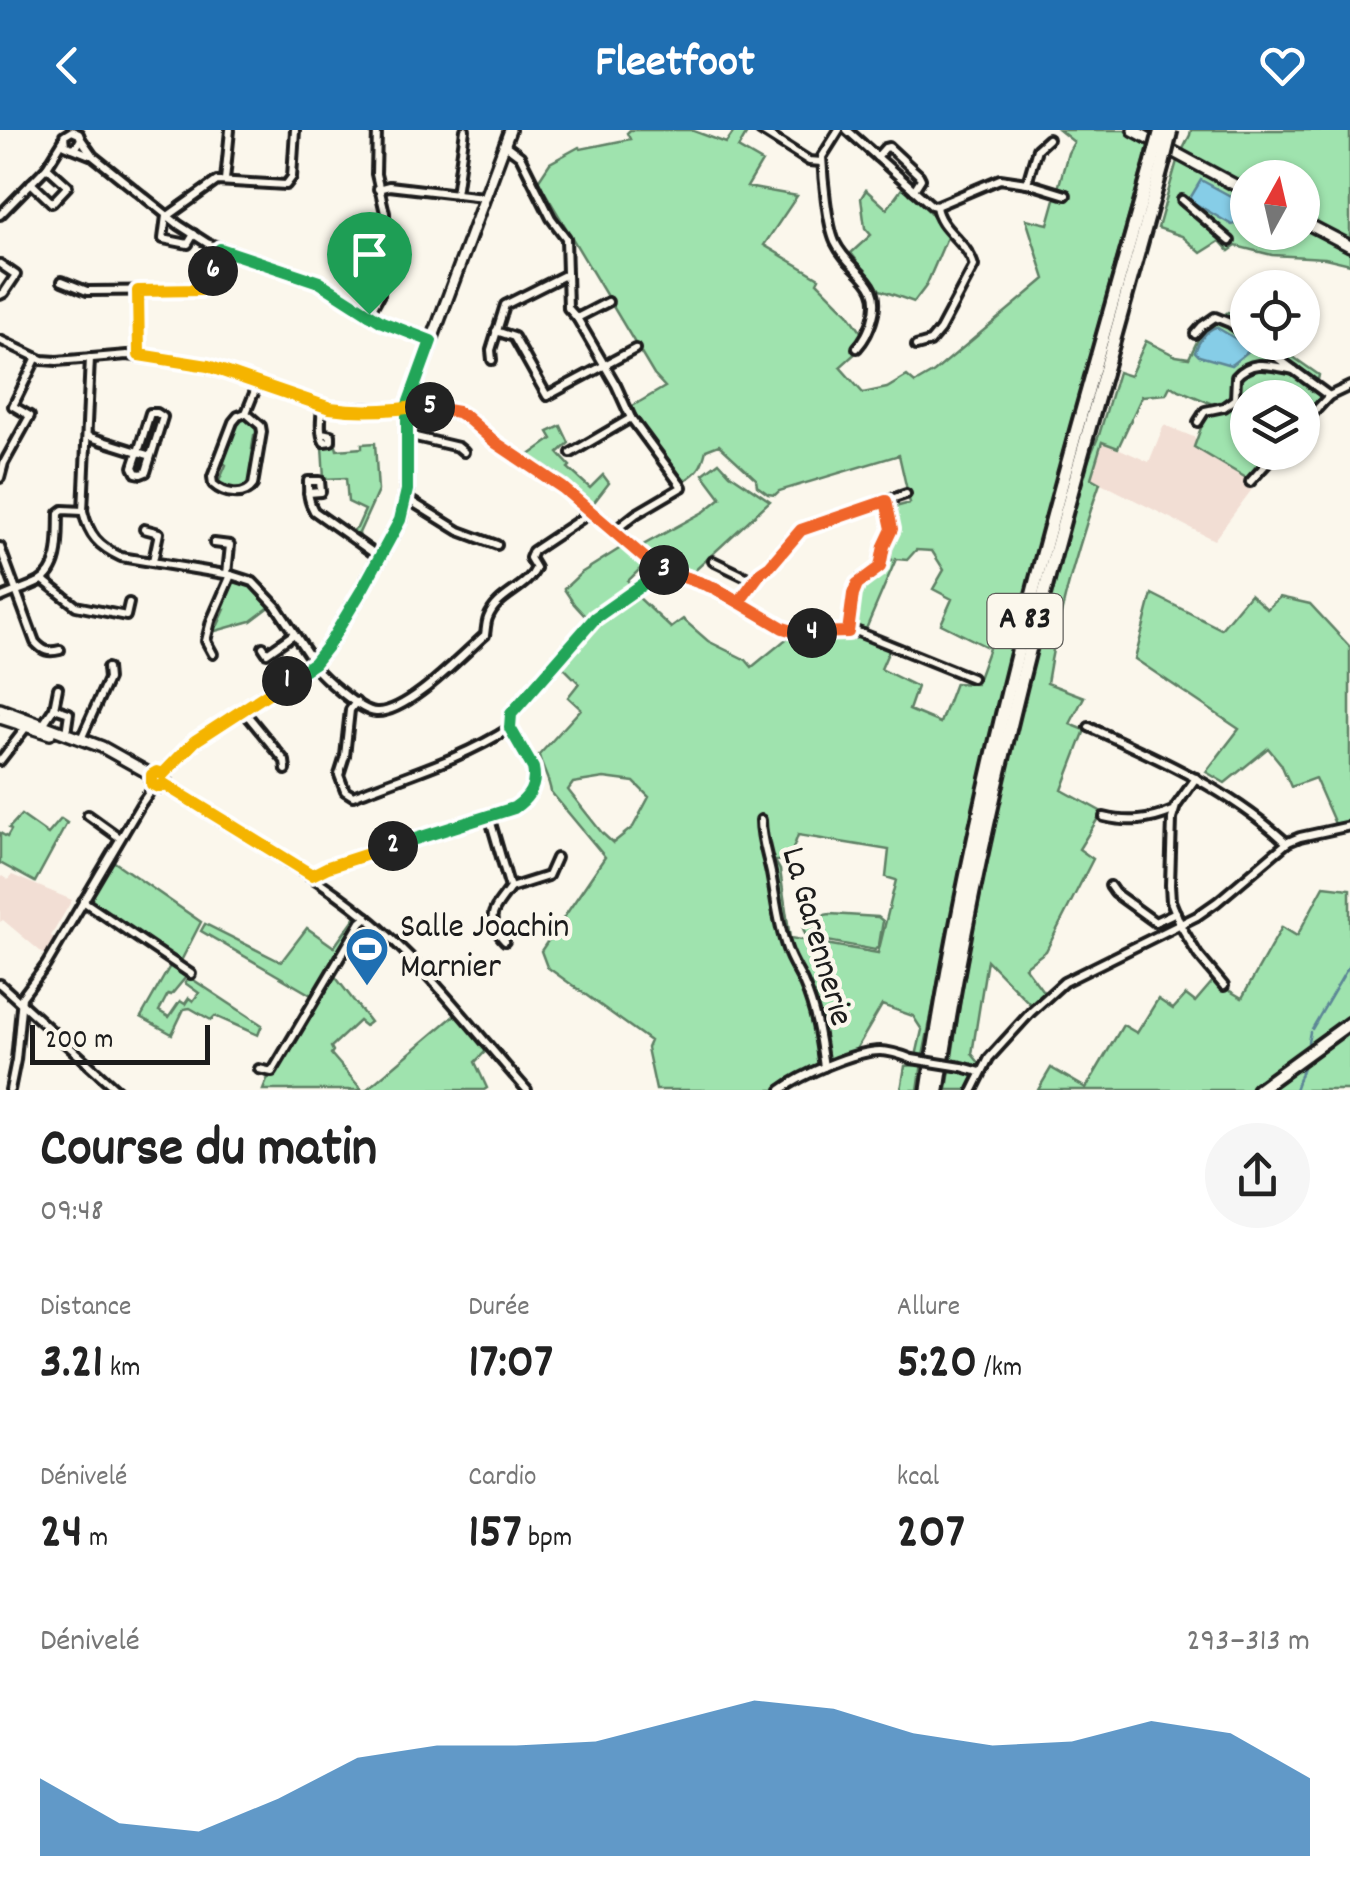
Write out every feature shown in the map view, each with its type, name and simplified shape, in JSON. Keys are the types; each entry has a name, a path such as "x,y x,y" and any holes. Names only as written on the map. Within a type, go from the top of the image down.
{"highway":[{"name":"A 83","path":"940,1090 960,952 989,812 1158,161 1161,130"},
{"name":"A 83","path":"928,1090 954,936 994,749 1055,510 1158,161 1172,130"}],"main road":[{"path":"1258,1090 1350,1023"}],"street":[{"path":"57,130 65,145 93,156"},
{"path":"225,180 230,130"},
{"path":"194,234 188,244 163,239 167,215 217,181 286,185 292,177 295,130"},
{"path":"369,314 380,294 385,214 376,174 377,130"},
{"path":"456,194 465,130"},
{"path":"10,1090 24,993 40,974 158,780 195,741 313,664 329,644 400,520 408,470 407,407 510,130"},
{"path":"760,130 810,161 822,162"},
{"path":"838,130 822,162 835,242 876,297 876,310 866,337 857,348"},
{"path":"846,130 931,205 1000,179 1066,195"},
{"path":"1133,130 1230,182"},
{"path":"50,163 65,134 77,133"},
{"path":"0,216 50,163 77,146 77,133"},
{"path":"77,133 93,156 194,234 220,249 319,282 382,322 431,341"},
{"path":"1027,183 1037,148 1048,139"},
{"path":"504,144 520,156 551,218 566,238 568,308 620,392 631,418 682,487 613,532"},
{"path":"876,157 889,147 919,175 921,179 914,190"},
{"path":"31,183 52,203 68,186 50,163"},
{"path":"378,188 484,197"},
{"path":"1182,200 1230,242"},
{"path":"916,346 930,342 940,330 974,266 972,258 939,218 936,206"},
{"path":"1320,230 1350,246"},
{"path":"62,281 88,291 200,290 208,284 220,249"},
{"path":"0,264 16,274 0,295"},
{"path":"492,360 491,350 506,305 566,274"},
{"path":"138,291 139,355"},
{"path":"577,318 608,302"},
{"path":"1195,334 1215,318 1230,323"},
{"path":"496,332 514,338 547,396 635,349"},
{"path":"0,340 36,359 56,362 139,355 208,366 322,406 351,410 428,407 464,415 496,443 563,488 658,568 715,588 783,628 872,636 972,678"},
{"path":"90,358 83,511 88,530 107,550 121,557 229,574 253,582 276,606 325,679 376,712 420,694 485,634 487,621 500,601 534,575 532,551 590,512"},
{"path":"0,478 30,416 13,406 36,359"},
{"path":"1280,360 1329,396"},
{"path":"1198,422 1205,411 1224,407 1235,399 1236,377 1244,369 1265,365 1294,370"},
{"path":"246,413 261,426 252,485 242,494 220,490 213,484 212,476 232,422 246,413 258,383"},
{"path":"1320,406 1329,396 1350,386"},
{"path":"322,406 322,433"},
{"path":"157,412 163,418 146,472 141,474 133,467 138,452 150,413 157,412"},
{"path":"571,453 631,418"},
{"path":"406,434 464,452"},
{"path":"87,436 151,456"},
{"path":"1250,482 1261,470"},
{"path":"308,493 314,512 379,557"},
{"path":"739,602 801,530 906,494"},
{"path":"406,498 459,531 497,545"},
{"path":"848,632 854,590 860,580 880,567 891,532 886,501"},
{"path":"0,598 44,580 58,552 59,513 83,511"},
{"path":"144,530 159,533 153,562"},
{"path":"213,654 206,641 229,574 230,545 214,542"},
{"path":"0,547 34,642 50,653 60,650"},
{"path":"713,561 752,584"},
{"path":"312,875 523,802 534,784 533,768 510,728 511,714 595,618 652,578 658,568"},
{"path":"44,580 76,606 126,616 129,603"},
{"path":"263,647 267,652 294,634"},
{"path":"74,737 108,679 107,668"},
{"path":"42,726 54,708 58,688"},
{"path":"356,702 350,710 340,775 345,791 352,796 480,747 510,728"},
{"path":"54,708 69,713 74,737"},
{"path":"0,709 25,724 42,726 123,757 312,875 366,917 436,984 527,1090"},
{"path":"243,710 285,761 286,770"},
{"path":"0,718 74,737"},
{"path":"0,761 25,724"},
{"path":"1088,727 1196,778 1286,843"},
{"path":"1196,778 1174,811 1170,886 1181,925 1224,986"},
{"path":"1104,818 1142,821 1174,811"},
{"path":"88,814 120,838"},
{"path":"488,816 510,888"},
{"name":"La Garennerie","path":"762,820 761,837 778,916 786,947 812,1003 824,1067"},
{"path":"973,1090 980,1072 1004,1041 1064,982 1181,925 1217,902 1286,843 1350,826"},
{"path":"505,941 492,916 494,908 510,888 548,876 556,858"},
{"path":"1110,886 1155,922 1176,912"},
{"path":"83,901 191,974"},
{"path":"259,1069 272,1072 366,917"},
{"path":"0,984 117,1090"},
{"path":"781,1090 824,1067 880,1050 980,1072"}],"shaded area":[{"path":"1164,425 1196,438 1195,447 1230,470 1247,478 1262,476 1214,540 1091,478 1102,441 1149,462"},
{"path":"12,875 72,900 51,936 56,940 46,956 3,920 0,922 0,878 8,880"}],"green space":[{"path":"691,130 726,143 735,130 748,131 738,148 762,162 747,187 797,196 764,245 819,278 817,282 848,313 868,342 840,367 863,393 887,388 907,376 915,383 934,372 1045,279 1026,219 1048,224 1074,142 1059,130 1124,130 1149,143 1061,458 994,719 918,1090 901,1090 905,1066 914,1065 922,1030 913,1016 882,1005 854,1053 816,1066 776,1090 656,1090 647,1048 650,1041 547,967 541,951 605,857 551,792 539,755 581,709 568,697 579,683 561,665 595,627 564,589 581,573 624,546 640,558 643,566 628,581 637,596 671,628 683,619 708,641 752,667 790,636 859,636 890,648 881,669 917,687 909,710 940,723 955,683 976,684 989,648 941,624 952,599 933,589 944,570 932,551 916,550 907,560 896,559 866,629 856,626 861,589 879,574 887,560 893,560 890,559 897,529 895,507 910,503 899,455 775,495 757,486 756,479 719,445 706,450 699,469 684,481 629,408 665,387 654,375 538,181 550,163 579,147 630,139 627,133","holes":["604,778 634,782 649,797 633,827 613,843 568,790 573,783","798,835 889,850 886,877 896,880 878,953 790,938 780,870 775,861 789,860"]},
{"path":"1191,130 1350,130 1350,264 1252,250 1320,250 1320,160 1230,160 1230,250 1229,251 1220,241 1201,253 1182,236 1158,228 1177,161"},
{"path":"903,187 948,235 926,286 914,302 880,290 851,253 871,235 865,228 861,198 866,190 887,209"},
{"path":"1228,312 1230,360 1297,360 1319,375 1318,380 1230,380 1230,468 1194,447 1210,403 1170,386 1166,394 1142,396 1118,448 1102,442 1091,478 1100,483 1069,582 1047,683 1084,697 1070,724 1085,730 1062,790 1102,812 1079,849 1093,859 1046,951 1025,967 1045,994 1032,1006 987,960 972,1054 980,1064 969,1090 947,1090 966,963 1006,773 1086,466 1118,372 1130,376 1146,341 1189,358 1202,331"},
{"path":"243,417 257,425 259,434 254,435 252,449 256,450 249,486 240,490 218,485 215,478 220,479 226,465 221,461 236,420"},
{"path":"561,426 569,443 558,453 568,468 590,488 603,475 609,483 592,505 560,476 528,456 552,439 548,432"},
{"path":"375,443 378,491 360,538 351,532 365,510 348,502 346,478 324,479 322,446 336,446 337,450"},
{"path":"719,462 770,501 689,576 657,565 636,549 721,498 703,474"},
{"path":"1233,470 1267,470 1262,476 1248,479"},
{"path":"240,580 257,588 271,606 251,621 212,632 225,609 221,607 231,584"},
{"path":"1152,594 1221,629 1250,594 1267,609 1280,597 1310,604 1350,647 1350,822 1335,824 1315,778 1291,787 1281,764 1268,748 1225,783 1206,772 1239,729 1135,659"},
{"path":"21,815 48,834 61,819 67,823 35,882 0,863 0,833 7,837 9,828"},
{"path":"113,861 201,922 180,963 90,900"},
{"path":"1324,886 1350,889 1350,1090 1038,1090 1051,1068 1086,1088 1123,1025 1137,1033 1158,999 1173,1009 1186,995 1195,1002 1213,981 1242,998 1282,927 1297,936"},
{"path":"830,914 878,917 883,921 879,945 875,950 806,937 803,928 807,918"},
{"path":"356,916 357,922 313,996 201,931 205,924 281,962 307,928 334,947"},
{"path":"170,966 186,977 168,994 159,1011 169,1017 180,1001 193,1001 199,993 185,983 189,977 262,1025 258,1035 215,1016 211,1020 190,1008 184,1009 172,1034 141,1017"},
{"path":"334,975 370,1022 365,1026 359,1021 331,1047 331,1054 362,1090 263,1090 269,1075 273,1076"},
{"path":"456,1014 486,1051 475,1062 487,1088 366,1090"}],"water":[{"path":"1201,180 1230,196 1230,224 1189,200"},
{"path":"1216,327 1230,335 1230,360 1237,360 1231,365 1195,352"}],"waterway":[{"path":"1312,1029 1350,964"},
{"path":"1308,1042 1310,1032"},
{"path":"1295,1090 1303,1067"}],"place":[{"name":"Salle Joachin Marnier","path":"367,987"}],"route":[{"path":"369,314 319,282 220,249 208,284 200,290 138,291 139,355 208,366 330,408 398,409 407,407 417,406 461,413 496,443 563,488 654,566 715,588 783,628 808,633 848,632 854,590 860,580 880,567 892,529 886,501 801,530 739,602 715,588 658,568 652,578 595,618 511,714 510,728 535,775 528,796 514,808 312,875 164,784 154,786 152,775 163,774 195,741 314,663 363,588 400,520 407,490 407,407 431,341 369,314"}]}
